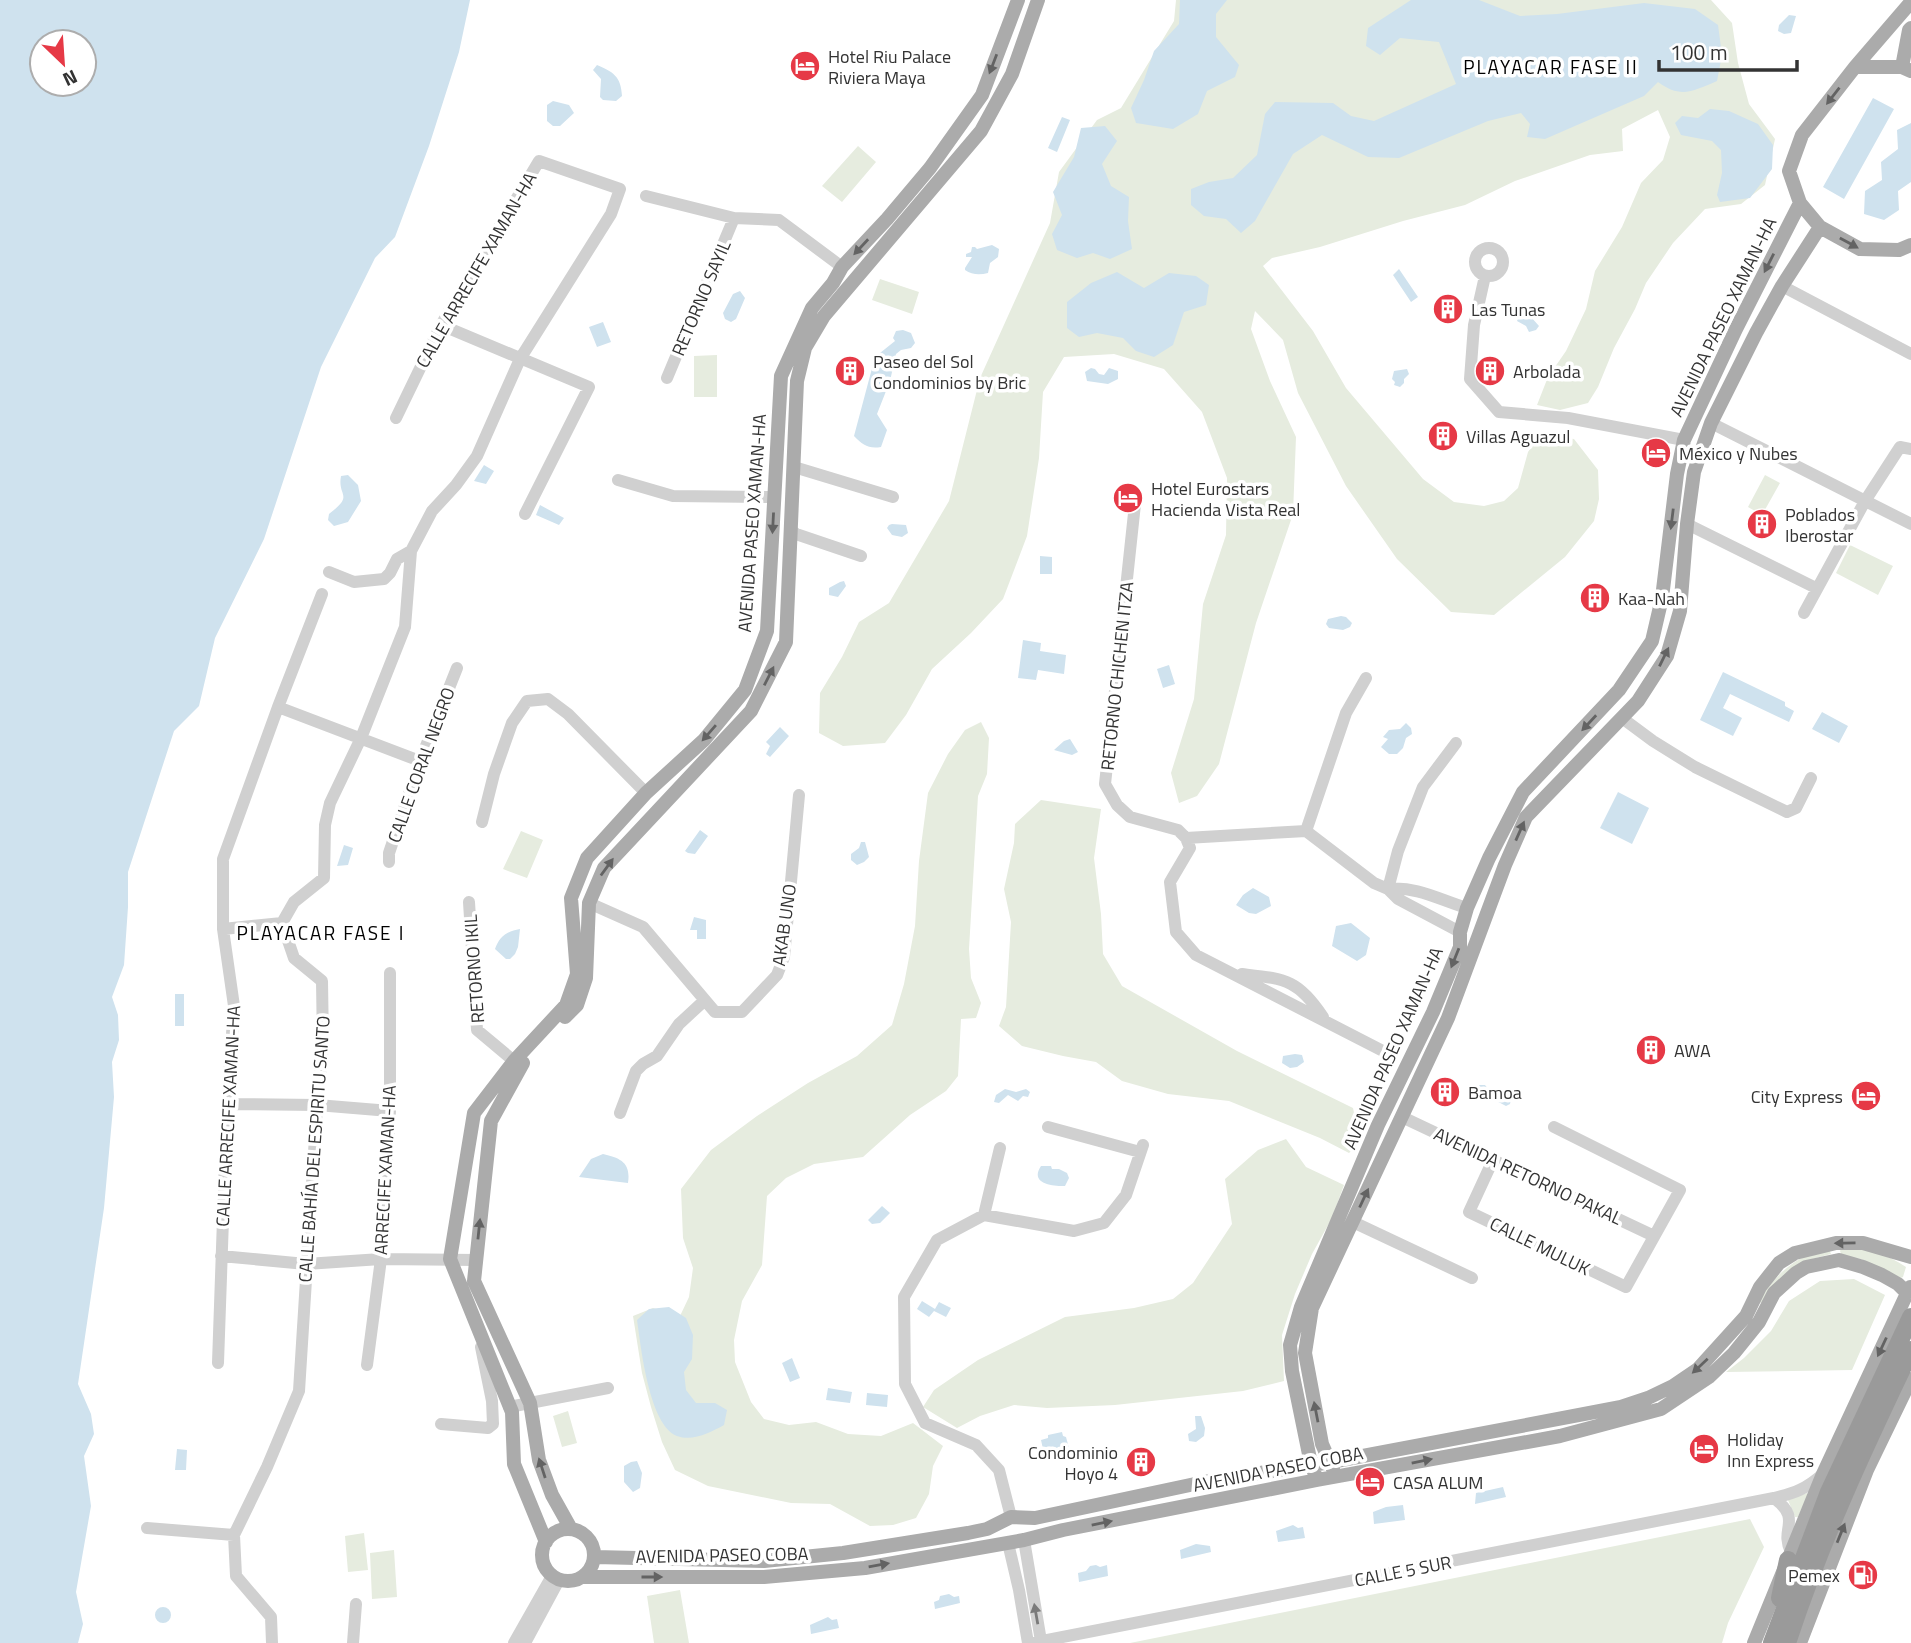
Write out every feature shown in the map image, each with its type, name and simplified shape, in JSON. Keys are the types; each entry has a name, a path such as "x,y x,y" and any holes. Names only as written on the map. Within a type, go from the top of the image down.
{"highway":[{"path":"1778,1641 1829,1492 1911,1317"},
{"path":"1778,1641 1840,1500 1911,1350"},
{"path":"1778,1641 1777,1611 1789,1556"}],"main road":[{"name":"AVENIDA PASEO XAMAN-HA","path":"450,1259 474,1113 514,1062 566,1005 577,974 571,898 587,858 646,793 704,740 745,690 767,631 781,376 842,267 930,168 982,95 1018,0"},
{"name":"AVENIDA PASEO XAMAN-HA","path":"571,1529 552,1495 539,1460 530,1403 474,1281 491,1121 521,1065 577,1004 586,978 589,904 604,869 751,711 786,642 797,381 818,312 981,131 1012,74 1038,0"},
{"path":"1911,2 1855,67 1802,135 1789,171 1800,203 1820,227 1860,249 1899,250 1911,245"},
{"path":"1855,67 1907,69 1911,28"},
{"name":"AVENIDA PASEO XAMAN-HA","path":"1317,1480 1311,1464 1292,1371 1290,1345 1301,1307 1378,1125 1433,1012 1460,947 1460,932 1467,908 1523,792 1619,690 1652,641 1662,598 1676,474 1685,440 1703,398 1800,203"},
{"name":"AVENIDA PASEO XAMAN-HA","path":"1335,1477 1322,1444 1305,1353 1312,1308 1448,1018 1505,865 1526,817 1638,701 1667,656 1680,611 1694,472 1711,423 1782,286 1820,227"},
{"path":"1703,398 1720,405"},
{"path":"777,456 794,461"},
{"path":"1675,493 1691,492"},
{"path":"772,549 790,550"},
{"path":"683,759 696,771"},
{"path":"619,823 635,836"},
{"path":"1489,858 1505,865"},
{"name":"AVENIDA PASEO COBA","path":"595,1557 764,1561 843,1553 987,1529 1011,1517 1035,1518 1209,1481 1331,1462 1621,1407 1673,1387 1699,1369 1746,1316 1760,1287 1779,1264 1795,1253 1836,1243 1863,1243 1911,1256"},
{"path":"450,1259 512,1412 514,1464 546,1542"},
{"name":"AVENIDA PASEO COBA","path":"584,1577 764,1577 865,1568 1024,1541 1317,1480 1560,1436 1661,1409 1709,1377 1734,1353 1759,1322 1774,1293 1806,1267 1839,1260 1863,1267 1909,1289"},
{"path":"1754,1643 1823,1474 1909,1289"},
{"path":"1727,1337 1728,1347 1734,1353"},
{"path":"1800,1643 1867,1471 1911,1378"},
{"path":"1060,1513 1063,1531"},
{"path":"571,1529 589,1539 595,1557 589,1571 576,1581 555,1578 543,1564 542,1556 546,1542 556,1532 571,1529"},
{"path":"968,1533 971,1550"}],"street":[{"name":"CALLE ARRECIFE XAMAN-HA","path":"396,418 441,326 539,161 620,189 611,214 520,359"},
{"name":"RETORNO SAYIL","path":"646,196 734,218 779,220 842,267"},
{"name":"RETORNO SAYIL","path":"667,378 734,218"},
{"path":"1485,276 1474,325 1470,379 1499,412 1568,418 1685,440"},
{"path":"1782,286 1911,354"},
{"path":"441,326 589,387 525,514"},
{"path":"223,929 282,923 294,902 324,878 325,825 330,803 361,738 405,627 411,551 432,511 456,485 477,456 520,359"},
{"path":"1711,423 1911,524"},
{"path":"1804,613 1865,501 1900,447 1911,449"},
{"path":"794,461 892,497"},
{"path":"618,480 673,496 774,497"},
{"name":"RETORNO CHICHEN ITZA","path":"1135,504 1105,784 1117,805 1130,817 1178,830 1186,838"},
{"path":"1687,524 1816,588"},
{"path":"791,530 861,555"},
{"path":"329,572 354,582 384,579 397,559 411,551"},
{"name":"CALLE ARRECIFE XAMAN-HA","path":"218,1363 227,1104 234,1006 223,929 223,859 322,594"},
{"name":"CALLE CORAL NEGRO","path":"389,862 389,853 420,761 457,668"},
{"path":"1306,831 1346,713 1366,678"},
{"path":"482,822 494,774 512,723 527,701 548,699 568,714 646,793"},
{"path":"278,706 420,761"},
{"path":"1622,718 1695,767 1787,812 1796,808 1811,778"},
{"path":"1388,889 1398,851 1423,787 1455,743"},
{"name":"AKAB UNO","path":"589,904 643,927 715,1012 742,1012 777,975 784,957 799,795"},
{"path":"1381,1049 1196,955 1176,932 1170,882 1190,848 1186,838 1306,831 1374,883 1388,889 1398,900 1460,932"},
{"path":"1388,889 1418,890 1467,908"},
{"name":"RETORNO IKIL","path":"469,902 477,1030 514,1062"},
{"name":"CALLE BAHÍA DEL ESPIRITU SANTO","path":"272,1643 271,1617 236,1576 234,1535 267,1468 299,1391 323,1045 322,981 295,958 282,923"},
{"name":"ARRECIFE XAMAN-HA","path":"368,1365 381,1259 390,1111 390,973"},
{"path":"620,1113 636,1071 657,1056 679,1024 705,1000"},
{"path":"227,1104 317,1105 390,1111"},
{"name":"AVENIDA RETORNO PAKAL","path":"1402,1117 1654,1236"},
{"path":"1011,1517 999,1470 976,1445 925,1423 905,1384 904,1297 937,1240 984,1215 1074,1231 1104,1223 1126,1195 1142,1149 1048,1127"},
{"path":"1553,1127 1680,1190 1654,1236"},
{"path":"984,1215 1000,1148"},
{"name":"CALLE MULUK","path":"1493,1160 1469,1212 1626,1287 1654,1236"},
{"path":"1353,1222 1472,1278"},
{"path":"1911,1245 1908,1251 1911,1256"},
{"path":"221,1256 306,1264 381,1259 476,1260"},
{"path":"441,1424 488,1427 493,1424 492,1401 475,1322"},
{"path":"509,1407 608,1388"},
{"name":"CALLE 5 SUR","path":"1034,1642 1774,1498 1798,1492 1823,1474"},
{"path":"1774,1498 1788,1511 1790,1524 1786,1542 1789,1556"},
{"path":"147,1528 234,1535"},
{"path":"1024,1541 1034,1642"},
{"path":"1008,1543 1034,1642"},
{"path":"514,1643 555,1578"},
{"path":"525,1643 555,1578"},
{"path":"353,1643 356,1604"}],"shaded area":[{"path":"1176,0 1711,0 1732,23 1738,63 1749,104 1775,139 1765,185 1741,204 1705,209 1673,243 1646,283 1588,403 1560,410 1537,405 1548,377 1566,351 1586,309 1595,271 1622,227 1641,183 1663,160 1670,137 1658,110 1622,129 1623,151 1590,155 1515,181 1465,205 1320,247 1272,258 1263,266 1313,331 1346,388 1423,479 1454,502 1484,506 1504,501 1518,488 1528,452 1540,434 1574,439 1598,470 1599,499 1594,521 1565,557 1494,615 1451,612 1397,559 1346,486 1298,393 1283,340 1255,311 1251,329 1270,381 1296,437 1293,514 1256,623 1219,764 1197,796 1179,803 1171,773 1194,699 1203,604 1226,535 1227,478 1202,412 1164,369 1114,354 1064,357 1043,392 1039,458 1027,536 1003,599 932,669 906,715 885,743 843,746 819,733 820,693 859,622 889,603 949,501 980,378 1050,223 1059,172 1097,120 1121,108 1174,21"},
{"path":"858,146 876,162 842,202 822,186"},
{"path":"880,279 919,292 912,314 872,300"},
{"path":"717,355 717,397 694,397 694,356"},
{"path":"1765,475 1780,483 1762,515 1748,507"},
{"path":"1850,545 1893,566 1878,595 1836,573"},
{"path":"981,722 989,738 987,774 978,796 969,949 971,978 981,1003 976,1018 961,1019 958,1076 946,1091 910,1115 863,1157 814,1164 786,1178 767,1196 762,1265 742,1301 734,1340 735,1362 751,1402 764,1419 789,1425 816,1422 848,1434 881,1436 913,1423 943,1446 933,1466 929,1494 916,1518 893,1525 870,1526 830,1504 791,1503 708,1486 675,1470 662,1442 651,1407 642,1373 633,1316 653,1308 680,1316 689,1297 693,1268 683,1238 681,1189 711,1150 808,1083 857,1056 892,1025 904,984 915,926 919,861 928,793 948,754 965,730"},
{"path":"1041,800 1101,809 1094,858 1103,954 1122,986 1237,1051 1353,1108 1360,1142 1349,1153 1320,1138 1229,1101 1168,1094 1122,1081 1096,1062 1022,1046 999,1026 1006,1007 1011,922 1004,889 1014,843 1015,824"},
{"path":"521,831 543,840 527,878 503,869"},
{"path":"1286,1139 1306,1167 1344,1185 1332,1218 1312,1254 1295,1294 1282,1335 1284,1381 1243,1391 1115,1405 1047,1408 1014,1405 980,1416 957,1428 923,1407 934,1390 978,1360 1065,1317 1134,1308 1173,1299 1193,1283 1232,1224 1225,1179 1258,1150"},
{"path":"1843,1246 1868,1250 1891,1258 1906,1267 1903,1277 1861,1259 1842,1256 1840,1251"},
{"path":"1829,1249 1831,1254 1812,1259 1760,1303 1758,1299 1786,1269 1799,1259"},
{"path":"1854,1279 1885,1295 1852,1370 1726,1372 1771,1331 1789,1301 1820,1281"},
{"path":"568,1411 577,1443 562,1447 553,1416"},
{"path":"1807,1493 1798,1517 1795,1517 1788,1500"},
{"path":"1750,1519 1764,1547 1728,1623 1722,1643 1130,1643"},
{"path":"364,1533 368,1570 348,1572 345,1536"},
{"path":"394,1550 397,1597 372,1599 370,1553"},
{"path":"680,1590 689,1643 654,1643 647,1596"}],"water":[{"path":"0,0 470,0 459,52 429,146 395,237 375,258 321,367 264,539 215,638 199,706 174,731 128,872 124,965 112,997 118,1015 119,1040 112,1062 114,1097 104,1208 78,1384 91,1414 94,1434 84,1456 91,1506 76,1592 83,1624 78,1643 0,1643"},
{"path":"1180,0 1227,0 1216,14 1216,37 1239,65 1235,77 1207,91 1198,114 1173,129 1136,123 1131,108 1154,51 1179,24"},
{"path":"1411,0 1479,0 1520,16 1644,3 1695,9 1718,25 1722,55 1717,81 1687,92 1674,90 1658,82 1644,96 1545,139 1527,137 1530,124 1521,113 1488,121 1399,158 1368,157 1322,135 1293,154 1255,221 1241,233 1226,219 1204,216 1191,205 1191,189 1209,182 1233,178 1257,155 1265,114 1275,102 1333,103 1351,116 1374,121 1456,84 1439,42 1400,38 1380,55 1366,46 1368,28"},
{"path":"1789,15 1796,16 1791,33 1784,34 1778,31 1779,25"},
{"path":"597,65 618,79 622,96 616,101 603,100 600,97 601,79 593,70"},
{"path":"1873,98 1894,109 1844,199 1823,187"},
{"path":"553,101 569,105 574,113 560,126 553,126 547,121 547,105"},
{"path":"1710,109 1729,111 1758,124 1773,145 1772,169 1750,198 1720,202 1717,195 1722,173 1721,150 1712,141 1681,135 1675,123 1682,116 1698,118"},
{"path":"1062,117 1070,120 1057,152 1048,148"},
{"path":"1911,123 1911,182 1898,191 1899,210 1884,220 1864,214 1865,191 1882,180 1881,162 1898,149 1897,130"},
{"path":"1105,126 1117,141 1102,164 1111,186 1129,197 1128,221 1132,249 1110,259 1093,253 1077,258 1057,250 1052,234 1062,215 1053,192 1074,157 1081,128"},
{"path":"992,245 999,249 998,257 990,263 988,273 976,274 965,270 972,257 966,257 966,254 971,252 972,247 977,249"},
{"path":"1399,269 1418,297 1411,302 1393,275"},
{"path":"1117,272 1144,288 1169,273 1196,276 1209,285 1206,305 1184,312 1173,345 1154,357 1136,351 1123,338 1097,333 1079,337 1067,328 1067,302 1091,283"},
{"path":"740,291 745,298 736,319 731,322 725,319 723,313 733,294"},
{"path":"1519,316 1531,317 1539,326 1529,332 1526,326 1517,321"},
{"path":"603,322 611,342 597,347 589,327"},
{"path":"896,331 911,333 915,343 911,348 896,354 890,381 877,414 887,430 881,447 869,447 854,436 875,357 895,341 893,338"},
{"path":"1091,368 1104,375 1109,368 1118,371 1118,379 1108,384 1087,381 1085,372"},
{"path":"1407,369 1409,374 1404,383 1400,387 1394,385 1394,371"},
{"path":"484,465 494,471 486,484 474,481"},
{"path":"348,475 358,485 361,501 348,522 334,526 328,520 329,514 343,499 341,476"},
{"path":"540,505 564,518 559,525 536,515"},
{"path":"892,524 906,525 908,533 902,537 892,535 887,528"},
{"path":"1040,556 1052,557 1052,574 1040,574"},
{"path":"844,581 846,586 838,597 829,595 829,588"},
{"path":"1341,616 1352,623 1350,627 1343,630 1329,628 1326,624 1328,619"},
{"path":"1023,640 1041,643 1040,651 1066,655 1064,674 1038,670 1036,680 1018,678"},
{"path":"1169,665 1175,684 1163,688 1157,669"},
{"path":"1723,672 1785,702 1785,706 1794,711 1789,722 1730,694 1723,708 1742,718 1733,736 1700,720"},
{"path":"1822,712 1848,726 1839,743 1812,729"},
{"path":"1406,723 1412,734 1406,738 1403,748 1397,754 1389,754 1381,747 1388,739 1383,737 1389,730 1400,729"},
{"path":"780,727 789,736 770,757 766,754 770,746 766,742"},
{"path":"1070,739 1078,752 1072,755 1054,750 1064,741"},
{"path":"1618,792 1649,808 1632,844 1600,828"},
{"path":"700,830 708,836 695,854 688,853 685,851"},
{"path":"861,842 865,842 869,857 857,865 851,860 851,854 859,848"},
{"path":"344,845 353,848 348,865 337,866"},
{"path":"1253,888 1269,897 1271,906 1256,914 1236,905 1243,895"},
{"path":"694,917 706,920 706,939 697,939 697,930 690,930"},
{"path":"1351,923 1370,938 1366,955 1357,961 1332,946 1336,926"},
{"path":"520,929 515,954 506,959 495,949 504,935"},
{"path":"175,994 184,994 184,1026 175,1026"},
{"path":"1302,1055 1304,1062 1290,1068 1282,1063 1283,1056"},
{"path":"1479,1085 1485,1085 1511,1099 1510,1104 1506,1106 1476,1092"},
{"path":"1005,1089 1016,1092 1026,1089 1030,1092 1028,1097 1023,1096 1018,1101 1008,1095 999,1103 994,1102 996,1095"},
{"path":"603,1154 623,1162 628,1171 628,1183 579,1177 591,1159"},
{"path":"1041,1166 1051,1166 1052,1169 1067,1173 1069,1178 1065,1186 1040,1180 1038,1172"},
{"path":"882,1206 890,1213 880,1223 872,1224 868,1220"},
{"path":"922,1301 935,1309 939,1302 951,1308 946,1317 934,1311 929,1317 917,1309"},
{"path":"669,1307 686,1318 693,1335 692,1359 684,1372 686,1390 696,1403 715,1403 727,1410 724,1425 695,1437 683,1438 667,1429 653,1402 644,1366 637,1320 649,1309"},
{"path":"792,1358 800,1378 790,1382 782,1363"},
{"path":"828,1388 852,1392 850,1403 826,1400"},
{"path":"867,1393 888,1395 887,1407 866,1405"},
{"path":"1195,1416 1201,1416 1205,1428 1204,1436 1196,1442 1189,1441 1188,1434 1196,1429"},
{"path":"1062,1432 1070,1452 1045,1458 1041,1440 1048,1438 1048,1435"},
{"path":"177,1449 187,1450 186,1470 175,1470"},
{"path":"637,1461 642,1473 640,1488 633,1492 624,1482 624,1466"},
{"path":"1503,1487 1506,1497 1475,1504 1476,1493"},
{"path":"1403,1505 1405,1520 1374,1524 1373,1512"},
{"path":"1293,1525 1303,1527 1305,1538 1278,1542 1276,1531"},
{"path":"1196,1544 1210,1546 1211,1552 1181,1559 1180,1550"},
{"path":"1096,1565 1107,1565 1108,1576 1079,1582 1078,1573"},
{"path":"940,1596 959,1596 960,1603 935,1609 934,1602 939,1600"},
{"path":"163,1607 171,1615 163,1623 155,1615"},
{"path":"828,1617 837,1619 839,1628 811,1634 810,1625"}],"place":[{"name":"Hotel Riu Palace Riviera Maya","path":"805,66"},
{"name":"Las Tunas","path":"1448,309"},
{"name":"Paseo del Sol Condominios by Bric","path":"850,371"},
{"name":"Arbolada","path":"1490,371"},
{"name":"Villas Aguazul","path":"1443,436"},
{"name":"México y Nubes","path":"1656,453"},
{"name":"Hotel Eurostars Hacienda Vista Real","path":"1128,498"},
{"name":"Poblados Iberostar","path":"1762,524"},
{"name":"Kaa-Nah","path":"1595,598"},
{"name":"AWA","path":"1651,1050"},
{"name":"Bamoa","path":"1445,1092"},
{"name":"City Express","path":"1866,1096"},
{"name":"Holiday Inn Express","path":"1704,1449"},
{"name":"Condominio Hoyo 4","path":"1141,1462"},
{"name":"CASA ALUM","path":"1370,1482"},
{"name":"Pemex","path":"1863,1575"}],"district":[{"name":"PLAYACAR FASE II","path":"1551,66"},
{"name":"PLAYACAR FASE I","path":"321,932"}]}
